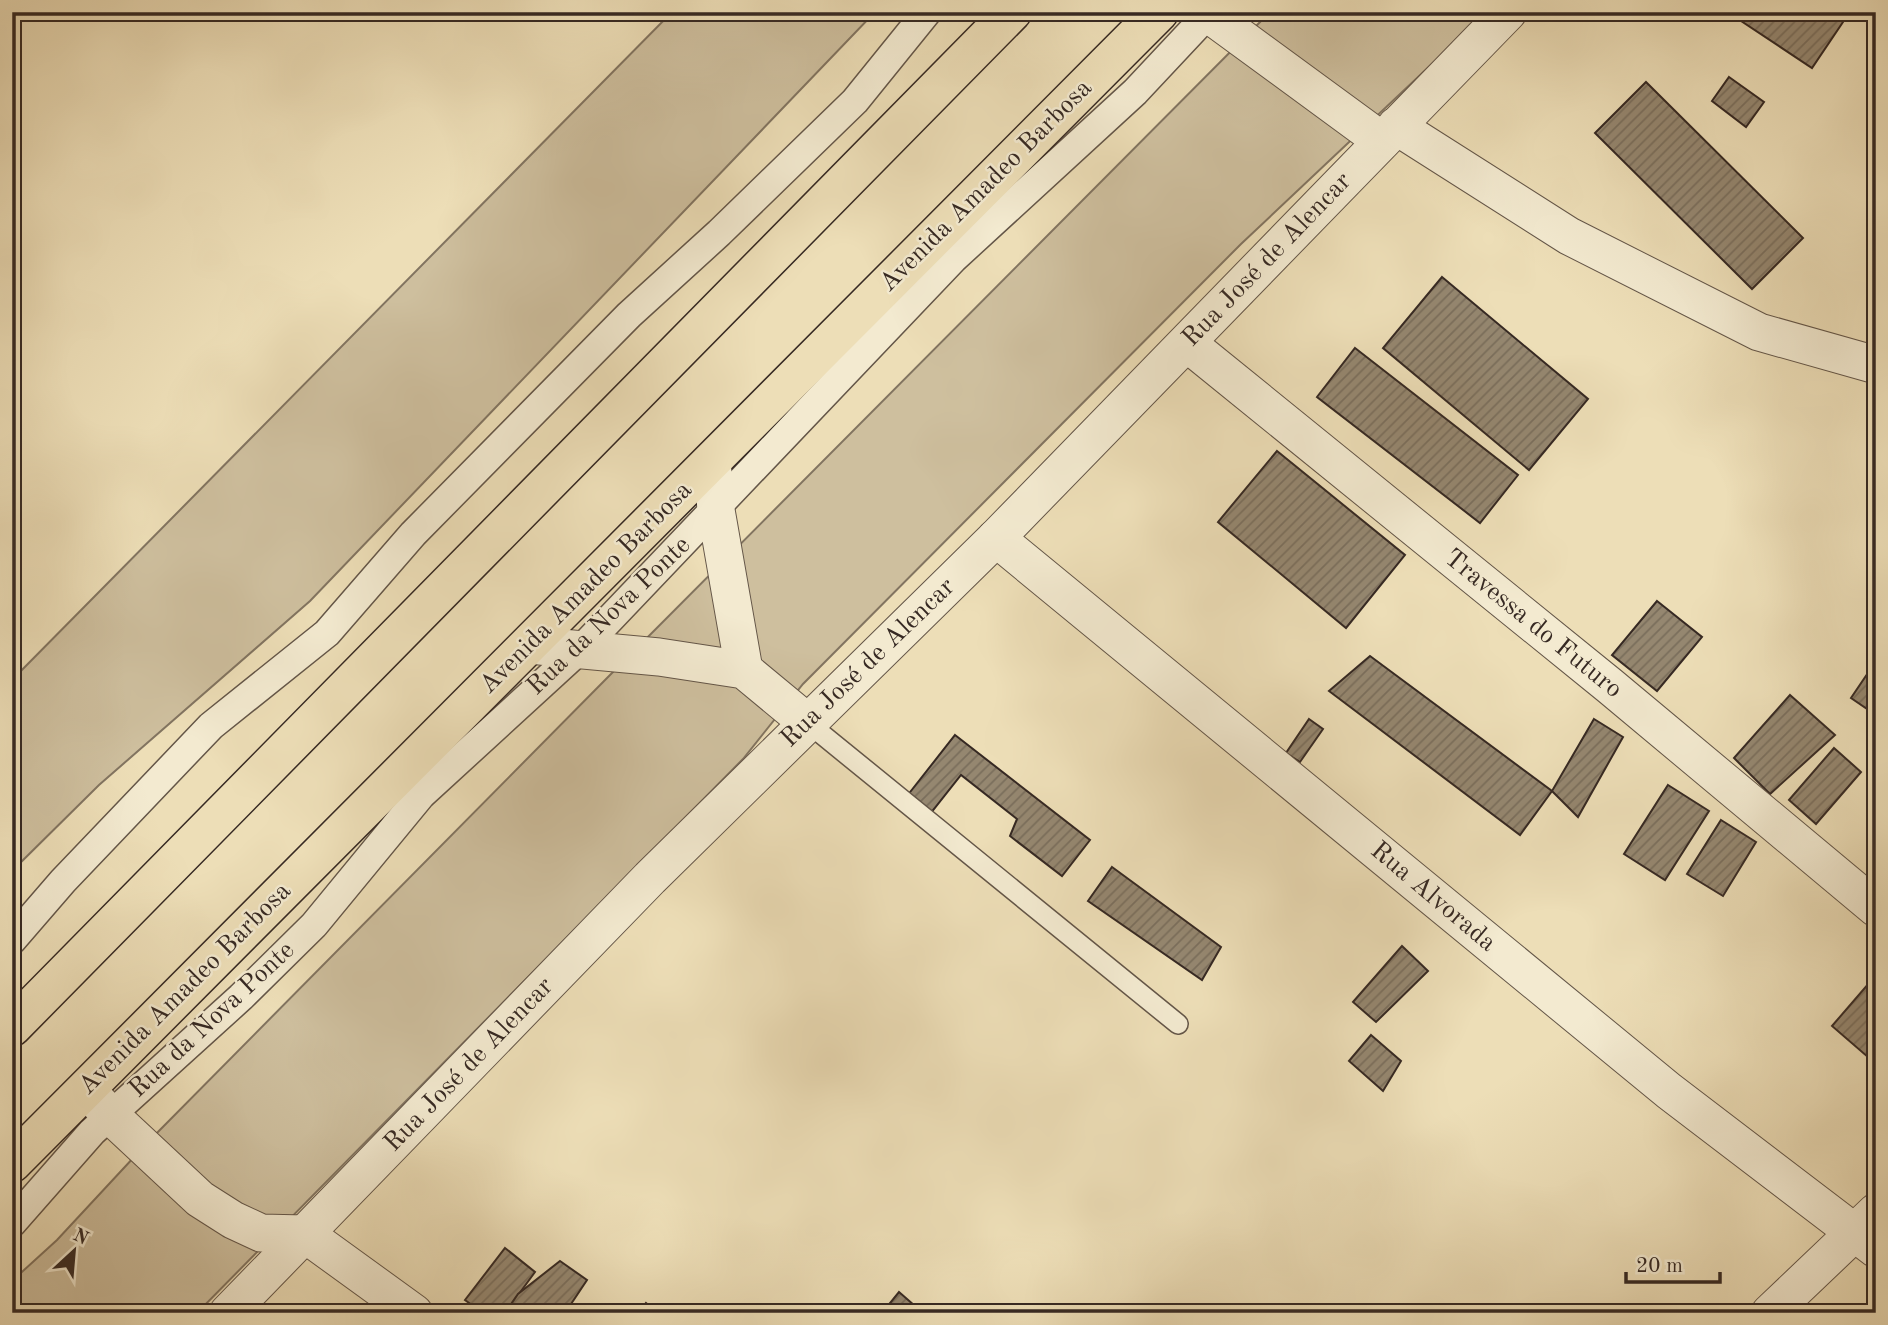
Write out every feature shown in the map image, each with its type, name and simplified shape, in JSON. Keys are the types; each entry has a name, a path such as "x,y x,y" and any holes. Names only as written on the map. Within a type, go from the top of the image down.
{"main road":[{"path":"12,1027 1012,12"},
{"name":"Avenida Amadeo Barbosa","path":"12,1163 98,1102 528,645 1159,12"}],"street":[{"path":"12,940 63,881 211,726 327,633 413,534 629,315 719,233 855,101 927,12"},
{"name":"Rua José de Alencar","path":"228,1313 641,887 996,538 1508,12"},
{"path":"1208,13 1389,134 1569,236 1759,332 1876,365"},
{"name":"Rua da Nova Ponte","path":"12,1223 92,1132 98,1102 241,996 314,925 421,795 578,651 716,510 953,259 1135,92 1208,13"},
{"name":"Travessa do Futuro","path":"1187,344 1610,686 1876,908"},
{"path":"712,461 716,510 744,670"},
{"name":"Rua Alvorada","path":"996,538 1670,1091 1869,1231"},
{"path":"528,645 659,657 744,670 808,723"},
{"path":"98,1102 200,1199 233,1220 261,1233 305,1234 414,1313"},
{"path":"1770,1313 1869,1231"}],"lane":[{"path":"808,723 1178,1024"}],"shaded area":[{"path":"672,12 875,12 310,601 99,785 12,871 12,680"},
{"path":"1270,12 1487,12 1241,244 803,684 743,759 197,1313 12,1313 12,1281 57,1240 148,1142"}],"building":[{"path":"1738,12 1829,12 1843,22 1812,68 1735,17"},
{"path":"1729,77 1764,102 1746,127 1712,101"},
{"path":"1646,82 1803,238 1752,289 1595,133"},
{"path":"1442,277 1588,399 1529,470 1383,348"},
{"path":"1355,348 1518,475 1480,523 1317,397"},
{"path":"1277,451 1405,555 1346,628 1218,522"},
{"path":"1657,601 1702,637 1657,691 1612,655"},
{"path":"1370,656 1552,791 1520,835 1329,691"},
{"path":"1876,661 1876,715 1851,698"},
{"path":"1790,695 1835,735 1770,794 1734,758"},
{"path":"1309,719 1323,729 1300,762 1286,753"},
{"path":"1594,719 1623,737 1578,817 1552,791"},
{"path":"955,735 1090,840 1062,876 1010,836 1017,819 961,775 930,814 907,796"},
{"path":"1834,748 1861,772 1816,824 1789,800"},
{"path":"1668,785 1709,811 1665,880 1624,854"},
{"path":"1721,820 1756,842 1723,896 1687,874"},
{"path":"1112,867 1221,947 1202,980 1088,901"},
{"path":"1402,946 1428,971 1376,1022 1353,1002"},
{"path":"1876,975 1876,1051 1869,1058 1832,1026"},
{"path":"1371,1035 1401,1061 1383,1091 1349,1061"},
{"path":"505,1248 535,1272 505,1313 483,1313 465,1300"},
{"path":"560,1261 587,1280 565,1313 505,1313 518,1294"},
{"path":"899,1292 923,1313 882,1313"},
{"path":"1876,1295 1876,1313 1860,1313"},
{"path":"646,1303 659,1313 638,1313"}]}
